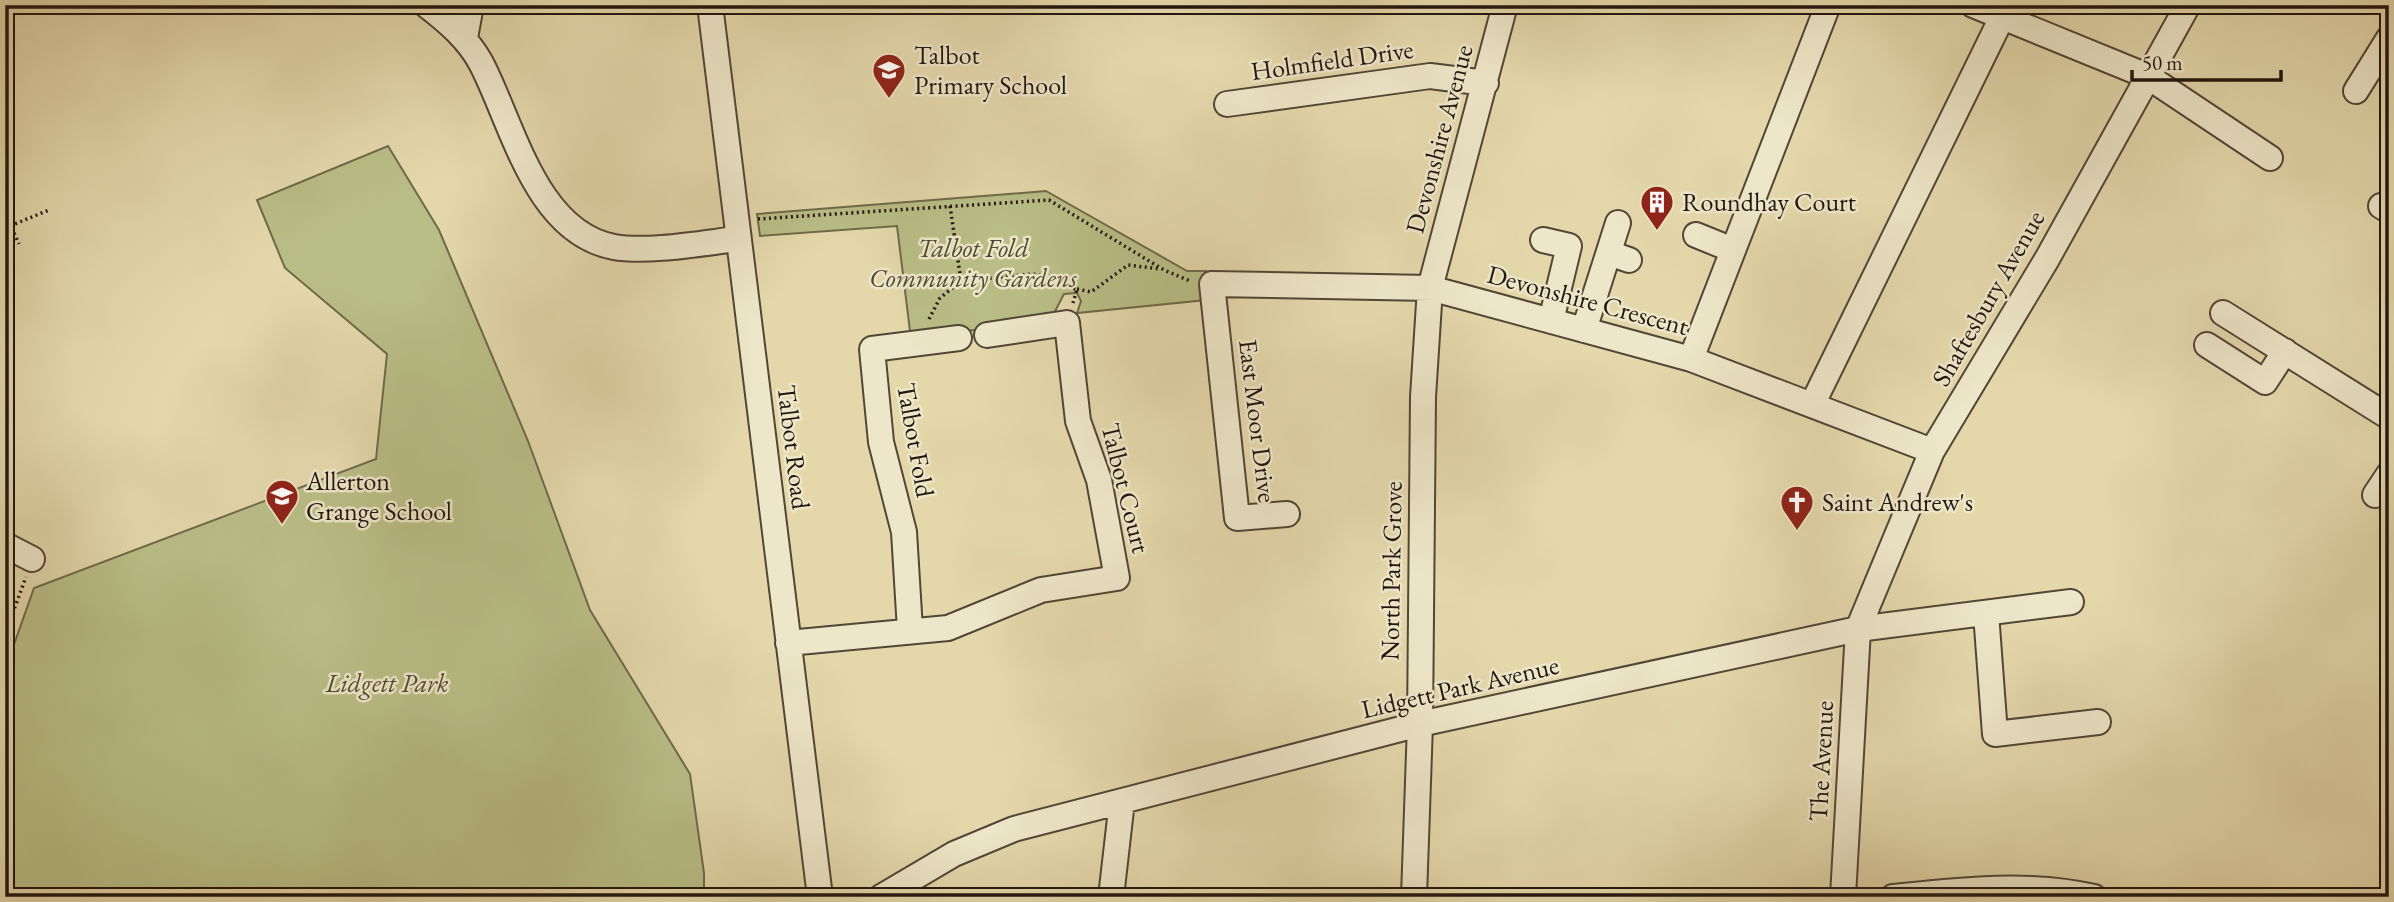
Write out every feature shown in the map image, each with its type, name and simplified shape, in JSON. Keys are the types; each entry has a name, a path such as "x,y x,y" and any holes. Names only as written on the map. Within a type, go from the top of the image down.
{"street":[{"path":"426,5 465,38 481,62 536,186 580,234 615,247 736,230"},
{"path":"465,38 471,5"},
{"name":"Talbot Road","path":"710,5 820,897"},
{"name":"Devonshire Avenue","path":"1430,288 1505,5"},
{"path":"1691,359 1828,5"},
{"path":"1973,5 2006,11 2147,76 2270,158"},
{"name":"Shaftesbury Avenue","path":"1858,629 1932,451 2047,259 2188,5"},
{"path":"1812,405 2006,11"},
{"path":"2356,91 2389,38"},
{"name":"Holmfield Drive","path":"1227,104 1430,76 1486,83"},
{"path":"1584,330 1619,256 1618,223"},
{"path":"1696,235 1733,250"},
{"path":"1543,240 1569,246 1551,321"},
{"name":"Devonshire Crescent","path":"1212,284 1430,288 1691,359 1731,386 1812,405 1932,451"},
{"name":"East Moor Drive","path":"1212,284 1237,518 1287,514"},
{"name":"North Park Grove","path":"1414,897 1420,724 1423,397 1430,288"},
{"path":"2223,313 2389,417"},
{"path":"988,335 1067,323"},
{"name":"Talbot Court","path":"788,643 948,628 1041,590 1117,578 1099,480 1078,421 1067,323"},
{"name":"Talbot Fold","path":"910,630 904,532 881,442 872,349 960,338"},
{"path":"2207,345 2265,382 2285,351"},
{"path":"2375,495 2389,474"},
{"path":"5,545 32,559"},
{"name":"Lidgett Park Avenue","path":"881,897 954,854 1014,829 1420,724 1858,629 2071,602"},
{"path":"1986,613 1995,734 2098,722"},
{"name":"The Avenue","path":"1843,897 1858,629"},
{"path":"1111,897 1122,801"},
{"path":"1893,897 1981,887 2094,897"}],"path":[{"path":"736,230 950,206 1049,200 1164,270 1191,281 1212,284"},
{"path":"950,206 961,281 1032,274 1049,276 1059,285 1091,292 1128,265 1164,270"},
{"path":"5,228 49,210"},
{"path":"5,213 19,244"},
{"path":"1067,323 1077,289"},
{"path":"5,634 32,559"}],"green space":[{"name":"Lidgett Park","path":"388,146 439,230 528,441 590,610 690,774 704,873 704,897 5,897 5,670 34,588 376,459 387,354 285,268 257,200"},
{"name":"Talbot Fold Community Gardens","path":"1046,191 1187,271 1206,271 1206,300 1077,313 1081,301 1077,293 1064,294 1051,319 911,339 897,226 760,236 757,214"}],"place":[{"name":"Talbot Primary School","path":"889,100"},
{"name":"Roundhay Court","path":"1657,232"},
{"name":"Allerton Grange School","path":"282,526"},
{"name":"Saint Andrew's","path":"1797,532"}]}
